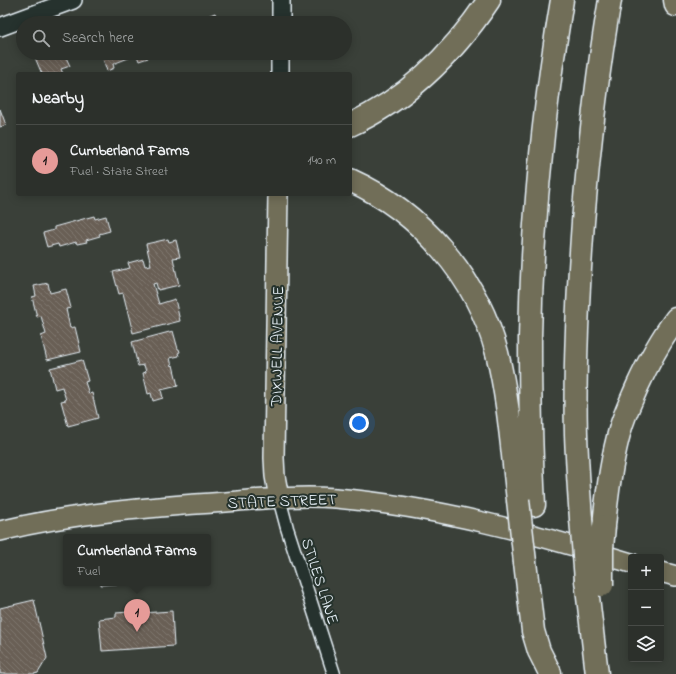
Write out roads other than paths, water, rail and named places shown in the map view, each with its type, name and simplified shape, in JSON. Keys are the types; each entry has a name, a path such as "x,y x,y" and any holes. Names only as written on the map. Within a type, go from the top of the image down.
{"highway":[{"path":"352,124 384,107 425,76 457,43 489,0"},
{"path":"526,503 532,459 530,337 535,224 547,101 562,0"},
{"path":"597,670 604,634 581,519 577,448 577,321 584,205 601,60 610,0"},
{"path":"675,0 676,5"},
{"path":"352,181 377,194 402,210 423,229 454,265 478,303 490,330 501,373 511,436 526,503 532,564 544,624 550,674"},
{"path":"594,583 602,548 607,495 620,429 641,378 664,335 676,319"}],"main road":[{"path":"30,16 73,0"},
{"path":"281,0 281,16"},
{"path":"0,27 16,21"},
{"path":"280,60 280,72"},
{"name":"DIXWELL AVENUE","path":"278,196 274,458 275,476 279,498"},
{"name":"STATE STREET","path":"0,531 49,520 113,511 186,504 318,497 385,503 479,520 628,562"},
{"path":"664,573 676,576"}],"street":[{"name":"STILES LANE","path":"279,498 287,528 334,674"}],"place":[{"name":"Cumberland Farms","path":"137,632"}]}
